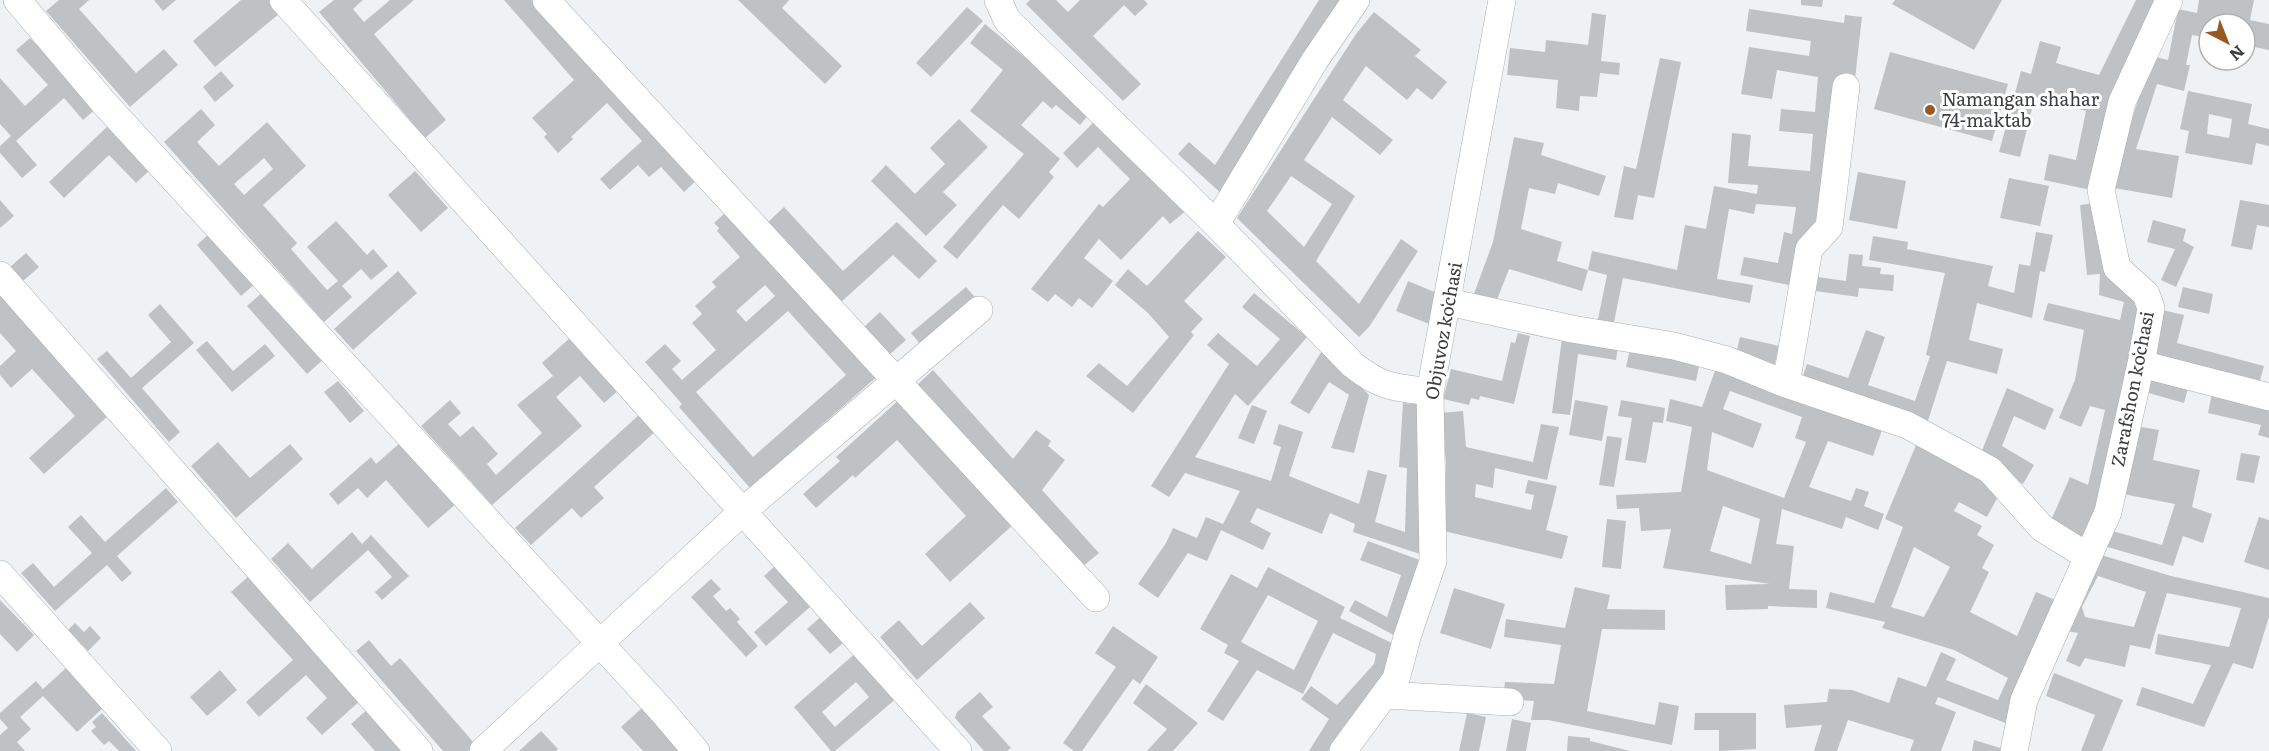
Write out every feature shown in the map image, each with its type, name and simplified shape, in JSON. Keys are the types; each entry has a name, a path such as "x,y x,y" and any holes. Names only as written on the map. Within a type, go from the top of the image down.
{"street":[{"path":"17,0 105,103 601,644 696,751"},
{"path":"283,0 957,751"},
{"path":"546,0 1096,598"},
{"path":"998,0 1007,20 1216,224 1353,365 1371,379 1386,386 1430,392"},
{"path":"1216,224 1315,60 1356,0"},
{"name":"Objuvoz koʻchasi","path":"1343,751 1396,679 1407,637 1433,561 1430,392 1502,0"},
{"name":"Zarafshon koʻchasi","path":"2014,751 2024,700 2108,512 2141,364 2151,308 2146,294 2117,268 2101,189 2122,102 2169,0"},
{"path":"1786,384 1809,249 1829,227 1846,87"},
{"path":"0,275 419,751"},
{"path":"1448,302 1572,329 1674,346 1727,360 1786,384 1907,424 1990,470 2042,528 2087,556"},
{"path":"483,751 742,512 979,310"},
{"path":"2141,364 2269,397"},
{"path":"0,574 158,751"},
{"path":"1385,695 1510,702"}],"building":[{"path":"59,0 89,0 79,9 136,73 164,49 178,65 130,107 46,11"},
{"path":"154,0 176,0 163,11"},
{"path":"241,0 269,0 280,13 215,67 193,41"},
{"path":"334,0 363,0 353,9 364,22 390,0 414,0 374,34 446,120 425,138 319,12"},
{"path":"504,0 538,0 699,178 684,192 661,167 649,177 638,165 610,190 600,179 642,141 607,103 571,137 573,139 558,153 544,137 547,134 532,118 574,80"},
{"path":"738,0 789,0 782,8 842,66 825,84"},
{"path":"1030,0 1056,0 1068,12 1080,0 1144,0 1148,4 1135,16 1124,5 1093,36 1141,84 1123,101 1026,4"},
{"path":"1319,0 1348,0 1224,196 1178,154 1189,142 1215,165"},
{"path":"1801,0 1823,0 1822,7 1801,5"},
{"path":"1895,0 2002,0 1974,50 1892,4"},
{"path":"2136,0 2162,0 2095,191 2044,180 2049,154 2076,160 2086,111 2035,97 2020,157 1999,152 2021,71 2031,74 2040,41 2061,47 2056,63 2099,75"},
{"path":"2199,0 2254,0 2252,12 2197,12"},
{"path":"967,7 983,21 931,77 916,63"},
{"path":"1749,9 1844,23 1845,15 1862,17 1855,79 1816,238 1794,286 1740,275 1744,257 1778,263 1784,232 1792,234 1796,207 1756,204 1754,214 1729,209 1717,279 1753,285 1750,303 1623,278 1612,332 1596,329 1607,275 1588,270 1592,251 1677,270 1685,225 1706,229 1714,186 1757,194 1758,185 1728,183 1732,133 1751,135 1748,166 1810,171 1813,134 1779,131 1781,109 1815,112 1818,77 1777,70 1772,99 1741,94 1749,47 1809,56 1811,41 1746,31"},
{"path":"2178,9 2197,13 2197,36 2192,35 2186,65 2190,65 2184,91 2157,84 2136,149 2179,156 2172,198 2114,188 2118,163 2152,56 2168,60"},
{"path":"1374,12 1421,50 1415,56 1447,82 1432,100 1417,88 1407,100 1366,66 1343,100 1393,140 1380,155 1332,117 1304,160 1355,196 1316,261 1359,304 1401,239 1418,251 1369,327 1359,337 1237,218 1356,34","holes":["1291,176 1332,204 1304,247 1267,211"]},
{"path":"1592,13 1606,15 1601,61 1620,63 1619,75 1600,73 1597,97 1580,96 1579,111 1556,108 1558,80 1507,75 1510,48 1545,52 1546,40 1588,45"},
{"path":"2257,21 2269,24 2269,50 2257,48"},
{"path":"985,24 1091,112 1080,125 1056,105 1052,109 1043,101 1021,125 1060,159 1049,172 1054,177 1019,219 1003,205 957,259 943,247 1024,154 970,111 1003,70 970,43"},
{"path":"30,38 37,45 40,42 97,108 83,120 64,98 16,141 37,165 22,178 0,153 0,146 11,136 0,124 0,78 25,106 48,85 16,50"},
{"path":"1890,52 2008,84 1992,141 1874,109"},
{"path":"1660,58 1681,62 1654,198 1638,195 1633,220 1614,217 1624,166 1636,169"},
{"path":"221,71 234,86 215,102 203,87"},
{"path":"2188,91 2252,104 2248,124 2269,129 2269,146 2256,143 2252,165 2185,153 2189,131 2180,129","holes":["2209,114 2232,119 2229,138 2207,134"]},
{"path":"201,109 215,125 197,142 219,166 267,122 306,166 263,205 297,243 291,249 327,290 338,281 307,247 336,221 367,255 373,249 388,266 371,280 361,269 342,286 352,297 324,322 164,142","holes":["264,158 273,169 244,195 234,184"]},
{"path":"1099,117 1187,210 1170,224 1163,216 1121,260 1099,239 1084,258 1113,281 1092,308 1079,298 1072,307 1055,294 1048,302 1031,289 1099,204 1103,207 1130,179 1098,147 1077,168 1063,153"},
{"path":"959,119 988,147 943,192 957,205 926,236 871,181 886,165 915,194 945,164 930,148"},
{"path":"111,123 153,167 136,183 109,155 64,198 49,182"},
{"path":"1514,137 1544,143 1541,155 1606,176 1599,196 1558,183 1555,194 1529,188 1521,229 1562,242 1557,261 1588,270 1582,291 1509,269 1493,310 1471,302 1493,242"},
{"path":"415,171 448,208 421,232 388,195"},
{"path":"1858,172 1906,181 1897,229 1849,220"},
{"path":"2009,178 2049,186 2040,226 2000,218"},
{"path":"0,200 14,216 0,228"},
{"path":"2240,200 2269,205 2269,227 2257,225 2252,250 2231,246"},
{"path":"2103,202 2144,299 2088,542 2049,525 2070,477 2088,485 2105,410 2090,406 2081,427 2059,418 2075,380 2084,330 2043,320 2048,303 2120,320 2124,302 2099,295 2100,274 2087,275 2080,205"},
{"path":"784,207 843,271 897,222 937,261 919,279 893,255 840,303 767,223"},
{"path":"725,213 880,374 750,488 679,407 682,404 645,362 665,344 681,361 672,369 682,380 716,350 692,323 702,314 695,306 716,287 712,282 740,257 717,231 719,228 714,223","holes":["765,285 775,296 746,322 736,311","788,311 846,375 753,457 696,392"]},
{"path":"2153,220 2186,229 2183,241 2194,247 2176,287 2161,280 2175,249 2147,242"},
{"path":"212,231 256,283 241,296 197,245"},
{"path":"1198,231 1226,257 1184,301 1203,319 1191,332 1194,335 1133,413 1086,376 1099,363 1127,386 1169,337 1148,313 1115,285 1128,269 1147,286"},
{"path":"2036,232 2053,235 2045,272 2040,271 2032,318 1977,303 1969,340 2003,349 1997,374 1947,361 1926,427 1800,384 1807,364 1848,378 1866,330 1885,337 1868,385 1915,401 1930,356 1926,355 1945,273 1869,260 1873,236 1908,242 1907,249 1993,266 1988,286 2014,293 2019,264 2030,266"},
{"path":"26,253 39,267 23,281 10,267"},
{"path":"1849,254 1863,255 1862,266 1881,268 1880,274 1894,275 1893,291 1859,288 1858,297 1808,290 1810,276 1846,281"},
{"path":"398,271 417,293 353,350 334,329"},
{"path":"1408,281 1444,296 1432,325 1396,311"},
{"path":"966,287 981,304 926,351 911,333"},
{"path":"2183,287 2213,294 2209,314 2178,307"},
{"path":"265,290 325,358 307,374 247,306"},
{"path":"1254,293 1307,337 1248,406 1235,394 1195,457 1271,481 1281,447 1273,444 1279,424 1303,432 1289,476 1359,504 1368,470 1387,475 1375,522 1405,532 1407,468 1399,467 1403,403 1426,405 1426,556 1353,532 1355,524 1330,513 1322,534 1257,508 1250,522 1271,533 1263,550 1221,530 1207,561 1188,553 1158,598 1138,584 1166,543 1173,528 1197,538 1206,517 1223,524 1240,491 1185,473 1169,497 1151,486 1229,364 1207,345 1218,333 1257,366 1280,339 1242,307"},
{"path":"0,295 109,415 44,474 29,458 75,416 32,369 11,388 0,375 0,366 16,351 0,333"},
{"path":"160,304 194,343 142,388 180,432 169,442 97,359 107,351 131,378 171,342 148,315"},
{"path":"2162,310 2184,315 2177,343 2264,366 2258,388 2150,359"},
{"path":"880,312 906,340 889,355 864,327"},
{"path":"1518,333 1530,336 1514,404 1480,396 1479,400 1471,398 1469,405 1443,399 1451,369 1502,381 1511,342 1515,343"},
{"path":"571,337 621,388 604,403 580,376 556,397 582,426 492,505 421,426 450,400 461,413 448,424 460,437 473,426 498,454 487,464 496,475 542,433 517,405 553,376 542,363"},
{"path":"1740,337 1779,346 1774,367 1735,358"},
{"path":"1562,338 1618,346 1616,360 1578,354 1570,415 1552,413"},
{"path":"207,341 233,371 265,344 275,356 232,392 196,350"},
{"path":"1631,344 1701,357 1696,381 1626,367"},
{"path":"1323,349 1369,395 1354,453 1331,448 1349,395 1329,382 1309,414 1290,403"},
{"path":"1717,365 1884,424 1873,456 1828,441 1809,487 1851,501 1856,488 1869,492 1864,506 1884,514 1878,530 1846,517 1842,529 1782,509 1776,544 1794,546 1789,589 1817,590 1817,608 1768,606 1768,609 1726,610 1725,585 1770,584 1663,568 1671,529 1641,531 1639,508 1617,509 1616,495 1681,492 1692,427 1666,421 1670,399 1702,407","holes":["1730,391 1802,417 1795,438 1806,442 1784,498 1707,470 1712,432 1753,448 1762,424 1723,409","1723,506 1760,519 1751,564 1710,551"]},
{"path":"933,370 1013,459 1036,430 1051,441 1048,446 1065,460 1042,490 1099,553 1081,568 916,386"},
{"path":"2151,370 2190,381 2184,403 2145,392"},
{"path":"338,381 364,411 350,423 324,392"},
{"path":"2007,388 2054,409 2045,430 2014,416 2002,446 2034,465 2023,484 1979,458"},
{"path":"2213,388 2269,401 2269,438 2258,435 2261,425 2208,413"},
{"path":"901,398 1015,523 950,582 925,554 966,516 897,440 855,478 853,475 816,508 803,494 840,461 836,457"},
{"path":"1575,400 1608,406 1602,441 1569,435"},
{"path":"1621,400 1665,408 1663,423 1653,422 1646,463 1625,460 1632,418 1618,416"},
{"path":"1252,405 1267,411 1254,444 1238,438"},
{"path":"1463,411 1466,447 1533,462 1541,424 1559,427 1547,480 1495,468 1493,488 1476,484 1475,497 1531,510 1534,495 1525,493 1528,480 1557,486 1546,530 1568,536 1562,559 1444,531 1446,462 1441,413"},
{"path":"641,413 657,430 594,487 604,498 581,518 572,508 531,545 515,528"},
{"path":"2136,426 2159,430 2153,460 2200,470 2192,507 2212,514 2203,543 2183,536 2173,566 2104,546 2109,530 2162,545 2175,504 2123,494"},
{"path":"1607,436 1622,438 1614,487 1599,485"},
{"path":"218,442 250,478 290,444 303,459 236,518 191,466"},
{"path":"401,442 456,504 428,528 386,480 367,498 358,488 338,505 329,494 371,457 376,464"},
{"path":"1917,443 2002,489 1987,517 1959,502 1954,511 1982,526 1977,535 1994,545 1982,568 1989,572 1970,612 2017,636 2036,592 2058,601 2008,724 1938,697 1935,704 1956,712 1941,751 1910,751 1914,740 1848,720 1837,751 1814,751 1822,725 1786,728 1784,705 1827,702 1829,689 1852,690 1889,703 1898,677 1926,687 1941,652 1956,659 1946,680 1998,700 2008,678 1954,650 1882,628 1885,622 1826,608 1830,592 1874,603 1903,527 1885,519","holes":["1914,547 1950,567 1924,617 1891,607"]},
{"path":"2241,453 2260,456 2254,483 2236,480"},
{"path":"166,488 178,502 117,556 132,573 122,582 107,565 55,611 21,573 33,563 54,587 92,553 68,527 81,515 105,542"},
{"path":"2259,517 2269,520 2269,570 2244,562"},
{"path":"1607,519 1626,521 1621,569 1602,567"},
{"path":"352,532 362,544 371,535 409,576 382,600 375,592 392,577 368,550 310,602 271,559 288,543 312,569"},
{"path":"1368,541 1425,562 1399,638 1349,611 1355,600 1387,617 1401,575 1360,560"},
{"path":"2098,554 2171,576 2269,598 2269,617 2253,669 2233,663 2204,727 2136,705 2142,687 2193,704 2211,665 2155,654 2158,634 2229,647 2241,608 2167,593 2150,649 2130,645 2125,667 2085,658 2080,667 2066,661 2078,633 2060,630","holes":["2098,576 2146,592 2134,627 2085,617 2082,607"]},
{"path":"775,566 811,606 766,646 754,632 788,602 764,576"},
{"path":"1268,567 1345,607 1340,618 1396,645 1389,674 1343,728 1328,751 1309,751 1329,719 1301,699 1311,686 1337,705 1374,664 1376,654 1333,633 1303,694 1257,670 1223,721 1207,711 1239,661 1224,653 1228,645 1200,629 1231,574 1257,588","holes":["1268,595 1318,621 1294,670 1241,642"]},
{"path":"250,575 362,699 322,735 306,718 327,698 306,675 259,717 246,702 293,660 231,592"},
{"path":"711,579 721,589 713,596 726,611 730,608 740,619 737,622 758,646 746,657 691,597"},
{"path":"1575,587 1610,595 1607,609 1665,610 1665,630 1602,629 1587,711 1655,725 1659,702 1679,706 1672,745 1548,720 1531,720 1534,701 1503,699 1505,682 1554,684 1561,645 1504,637 1506,619 1565,628"},
{"path":"1454,588 1505,604 1491,649 1440,633"},
{"path":"0,600 34,635 17,652 0,634"},
{"path":"970,602 985,618 917,680 880,637 899,620 922,646"},
{"path":"825,613 848,639 830,654 807,629"},
{"path":"75,623 84,632 90,626 101,638 88,651 68,630"},
{"path":"1113,626 1158,657 1140,684 1133,679 1082,751 1074,751 1063,743 1116,667 1095,653"},
{"path":"369,640 391,666 400,658 475,744 468,751 443,751 356,651"},
{"path":"858,651 898,697 835,751 831,751 794,707","holes":["856,682 869,697 835,727 822,712"]},
{"path":"66,668 103,708 77,732 43,696 20,717 31,729 17,742 25,751 0,751 0,735 8,728 0,719 0,713 36,681 43,689"},
{"path":"220,670 237,690 207,716 190,697"},
{"path":"2054,673 2123,700 2102,751 2081,751 2095,715 2046,696"},
{"path":"1146,684 1198,723 1173,751 1147,751 1167,729 1133,703"},
{"path":"980,692 993,707 982,716 1011,748 1007,751 984,751 955,718 957,712"},
{"path":"369,708 408,751 375,751 351,724"},
{"path":"642,708 680,751 643,751 621,727"},
{"path":"102,713 136,751 119,751 109,741 104,745 91,731 96,727 92,722"},
{"path":"1467,713 1486,717 1479,751 1459,751"},
{"path":"1695,713 1756,713 1756,749 1719,751 1719,730 1694,730"},
{"path":"1512,719 1531,723 1526,751 1506,751"},
{"path":"541,731 558,749 556,751 519,751"},
{"path":"1568,736 1590,738 1590,741 1630,751 1567,751"},
{"path":"1974,740 2007,750 2007,751 1972,751"}],"place":[{"name":"Namangan shahar 74-maktab","path":"1930,110"}]}
